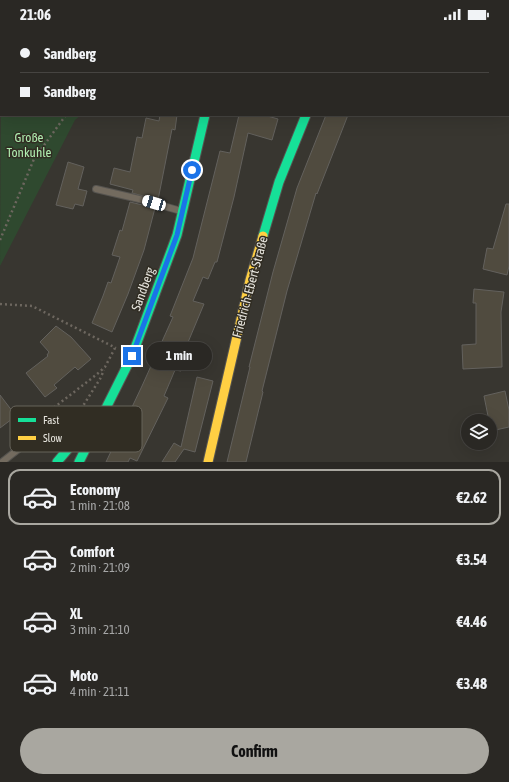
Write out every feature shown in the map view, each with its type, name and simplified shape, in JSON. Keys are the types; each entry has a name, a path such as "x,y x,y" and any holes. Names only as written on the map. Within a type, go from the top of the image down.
{"street":[{"name":"Sandberg","path":"107,406 132,356 177,235 205,116"},
{"name":"Friedrich-Ebert-Straße","path":"208,462 250,280 279,182 306,116"},
{"path":"104,406 113,395"},
{"path":"57,462 65,452"},
{"name":"Sandberg","path":"79,462 84,452"}],"lane":[{"path":"96,189 139,199 183,212"},
{"path":"2,462 15,452"}],"path":[{"path":"0,240 34,159 65,116"},
{"path":"0,304 32,306 132,356"},
{"path":"56,406 105,368 115,348"}],"green space":[{"name":"Große Tonkuhle","path":"1,116 80,116 75,120 0,266"}],"building":[{"path":"160,116 177,116 175,130 172,129 158,200 132,193 133,190 110,184 114,168 130,172 137,137 142,138 146,118 159,121"},
{"path":"239,116 268,116 278,119 272,140 248,133 234,197 217,262 215,262 208,279 203,277 193,301 204,304 186,347 192,348 181,371 175,370 164,396 168,398 142,451 142,406 133,406 173,317 170,316 193,258 220,151 230,153"},
{"path":"326,116 348,116 317,194 316,193 287,291 246,462 227,462 273,272 297,188"},
{"path":"68,162 84,167 78,189 87,191 83,206 75,204 73,209 56,205"},
{"path":"130,202 155,208 144,250 112,332 92,323 108,282 111,283 120,257 112,255 120,230 122,231"},
{"path":"506,204 509,204 509,266 507,275 483,269 487,248 493,249"},
{"path":"474,289 504,292 501,312 502,367 463,369 462,345 476,344 476,303 473,303"},
{"path":"56,326 71,337 91,359 78,370 75,367 54,385 57,388 45,397 26,373 48,356 47,355 49,352 40,342"},
{"path":"197,377 213,381 195,452 184,449 175,462 162,462 174,443 181,447"},
{"path":"505,391 509,410 509,427 497,430 497,414 488,414 484,396"},
{"path":"0,395 10,408 10,420 0,428"},
{"path":"111,452 141,452 137,461 130,458 128,462 106,462"}],"traffic: fast":[{"path":"107,406 132,356 177,235 205,116"},
{"path":"263,236 279,182 306,116"},
{"path":"57,462 66,452"},
{"path":"79,462 84,452"}],"traffic: slow":[{"path":"208,462 250,280 263,236"}],"route":[{"path":"132,356 177,235 192,170"}]}
